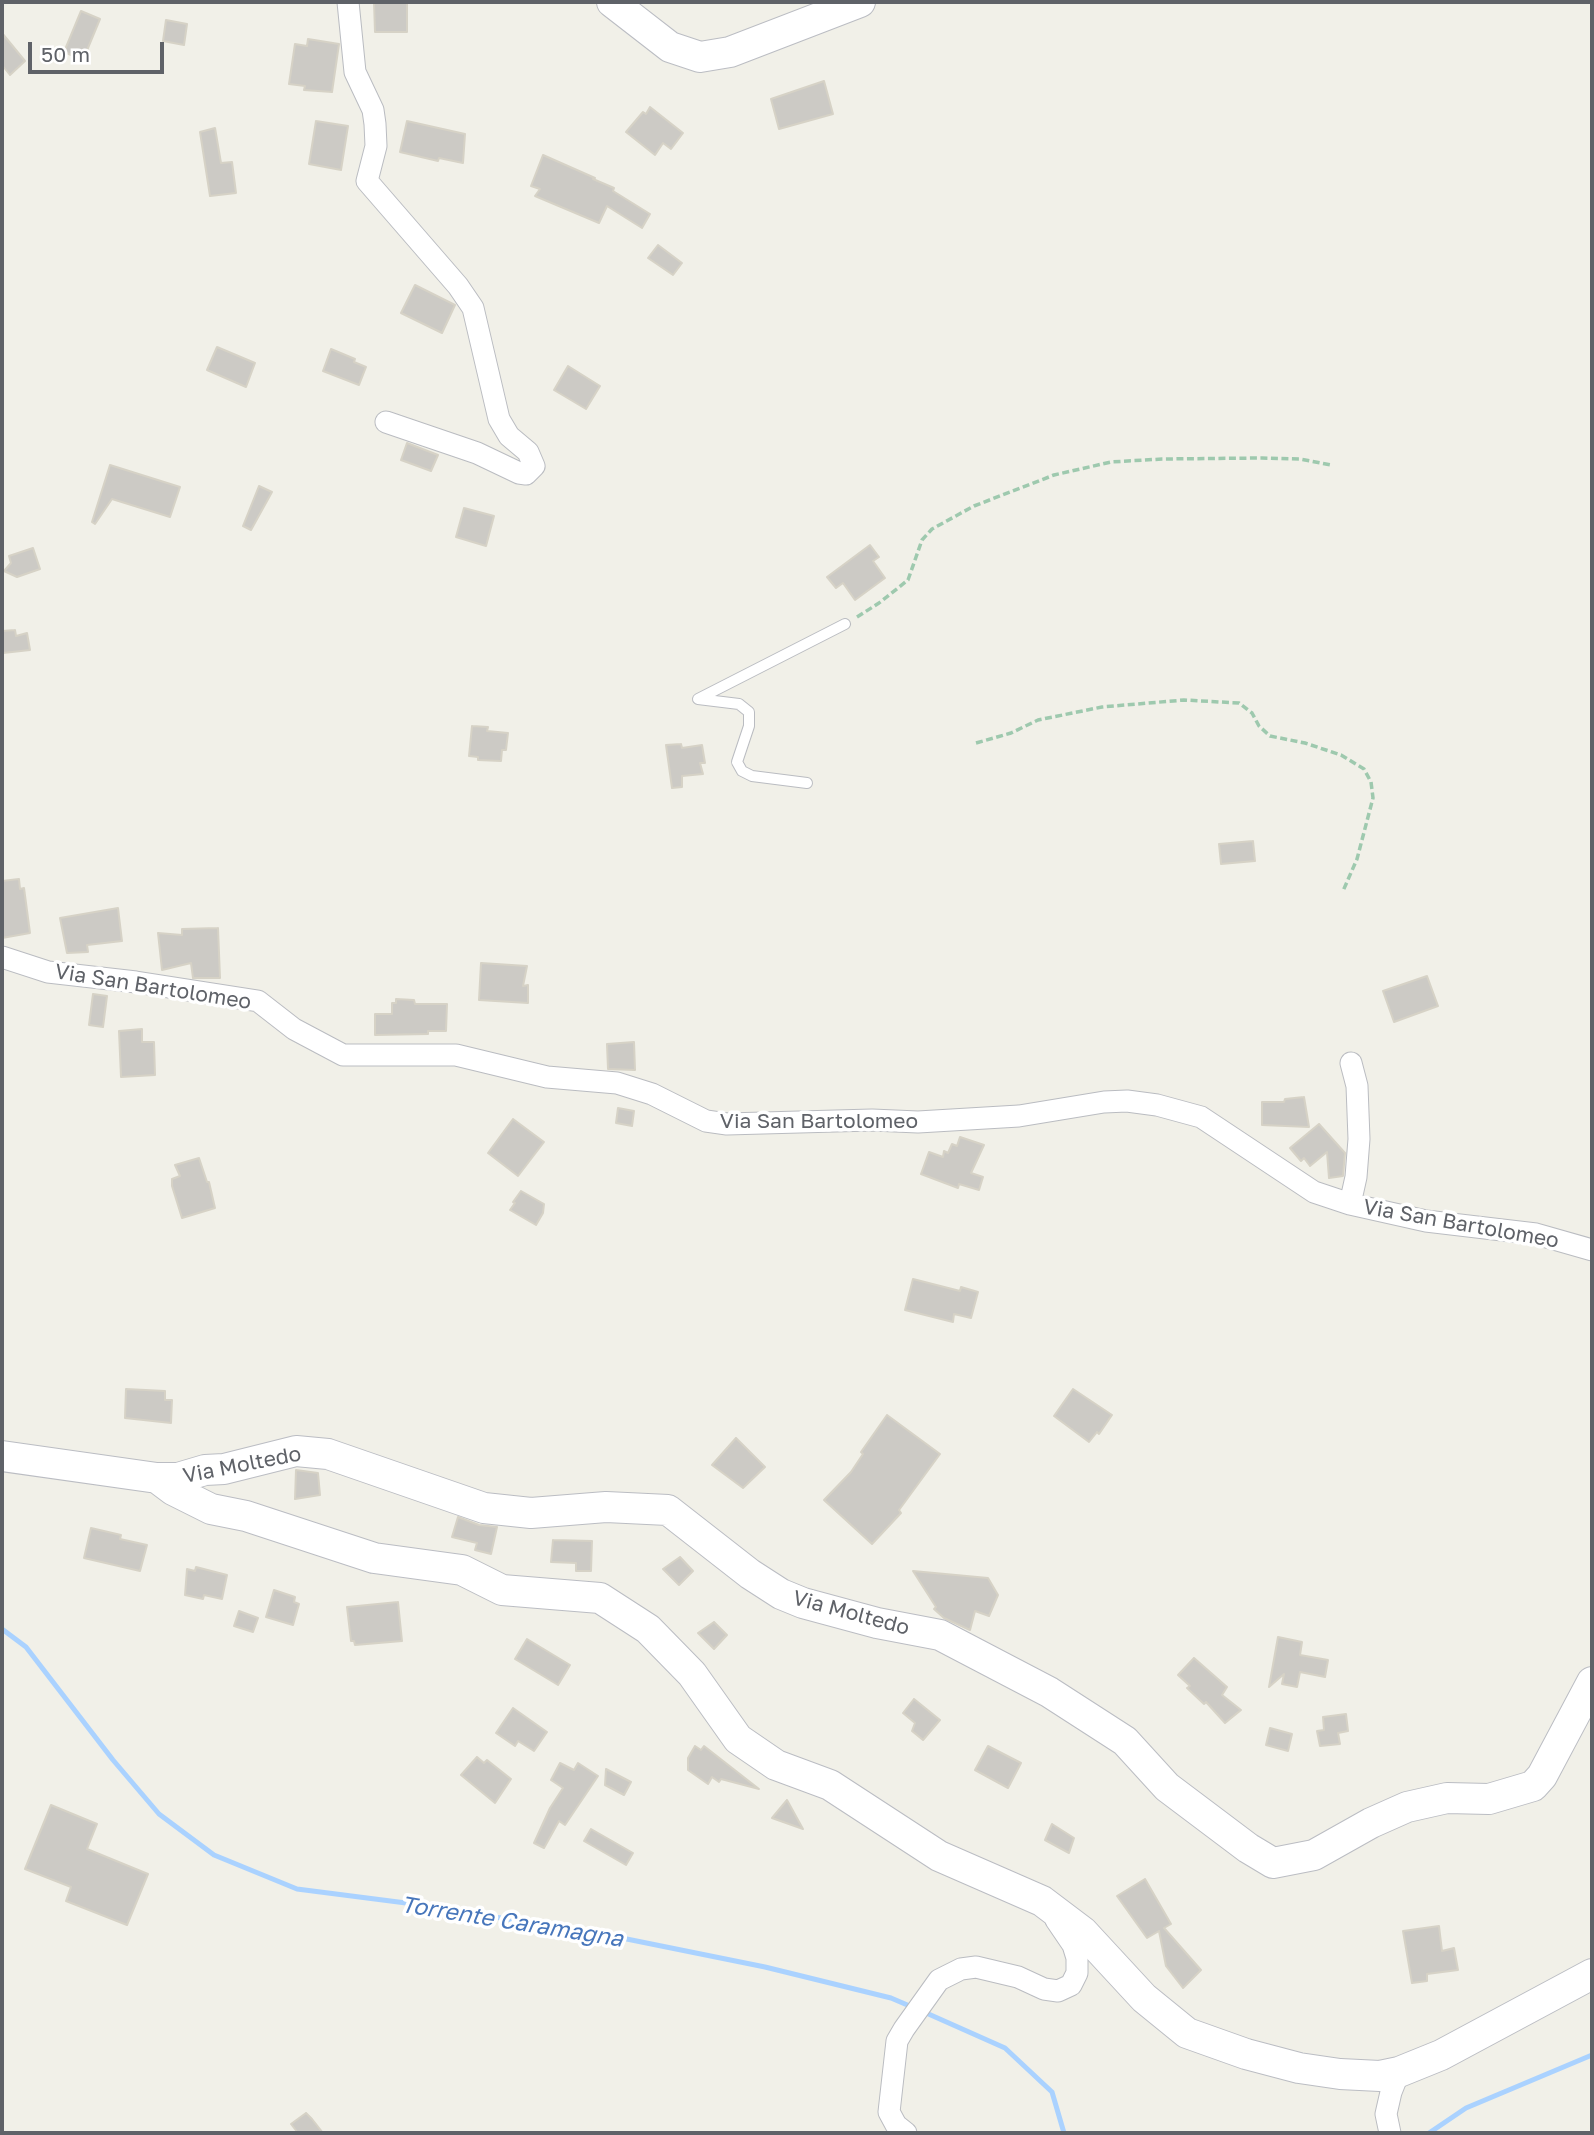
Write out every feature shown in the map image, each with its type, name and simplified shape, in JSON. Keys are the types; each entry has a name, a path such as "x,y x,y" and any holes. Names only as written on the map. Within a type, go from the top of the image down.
{"street":[{"path":"348,2 355,72 373,110 375,124 376,146 368,181 458,286 473,308 499,419 509,436 528,452 534,466 526,474 519,473 477,453 386,422"},
{"path":"612,2 670,47 700,57 730,52 860,2"},
{"name":"Via San Bartolomeo","path":"2,957 48,972 258,1001 294,1028 343,1055 456,1055 547,1077 617,1083 652,1094 706,1121 727,1124 872,1120 918,1122 1020,1116 1104,1102 1127,1101 1157,1105 1201,1117 1314,1192 1350,1204 1426,1221 1536,1234 1592,1250"},
{"path":"1350,1204 1356,1177 1359,1139 1357,1086 1352,1063"},
{"name":"Via Moltedo","path":"2,1456 157,1478 178,1478 296,1451 328,1454 484,1508 531,1513 606,1507 668,1510 750,1574 782,1594 803,1603 877,1623 940,1635 1049,1692 1125,1741 1167,1787 1248,1848 1273,1863 1314,1855 1371,1823 1407,1807 1447,1798 1489,1798 1533,1786 1542,1776 1592,1682"},
{"path":"224,1469 234,1506 246,1516"},
{"path":"157,1478 173,1490 211,1508 246,1516 374,1558 462,1570 502,1590 600,1598 648,1629 692,1674 738,1739 776,1766 830,1785 939,1856 1042,1901 1083,1932 1144,1998 1188,2033 1246,2054 1299,2068 1340,2074 1380,2076 1399,2072 1441,2056 1592,1974"},
{"path":"906,2133 896,2125 889,2112 897,2041 940,1980 961,1969 976,1967 1018,1977 1044,1989 1058,1991 1071,1985 1077,1973 1077,1958 1073,1945 1042,1901"},
{"path":"1390,2132 1386,2114 1399,2072"}],"lane":[{"path":"807,783 752,776 742,771 737,762 749,726 749,712 739,704 698,699 845,624"}],"path":[{"path":"845,624 880,603 908,580 922,540 932,529 974,506 1054,475 1111,462 1163,459 1287,458 1331,466"},
{"path":"976,743 1011,733 1038,720 1102,707 1185,700 1239,703 1252,713 1259,726 1270,736 1341,755 1364,769 1371,782 1373,799 1357,859 1343,891"}],"building":[{"path":"374,2 407,2 407,32 375,32"},
{"path":"81,11 100,19 83,60 64,52"},
{"path":"166,20 187,24 184,45 163,41"},
{"path":"2,33 25,61 10,75 2,65"},
{"path":"308,39 339,44 332,92 304,90 305,86 289,84 295,44 307,46"},
{"path":"824,81 833,114 779,129 771,99"},
{"path":"650,107 683,133 671,149 663,143 655,155 626,132"},
{"path":"316,121 348,126 341,170 309,164"},
{"path":"407,121 465,134 463,163 439,158 438,161 400,152"},
{"path":"215,128 221,163 232,162 236,193 210,196 200,132"},
{"path":"543,155 614,188 613,191 650,214 642,228 607,206 599,223 535,196 540,189 531,186"},
{"path":"658,245 682,263 673,275 648,258"},
{"path":"415,285 455,305 442,333 401,313"},
{"path":"217,347 255,363 246,387 207,370"},
{"path":"331,349 366,367 359,385 323,371"},
{"path":"568,366 600,386 586,409 554,390"},
{"path":"407,443 438,455 431,471 401,460"},
{"path":"110,465 180,487 170,517 112,499 95,524 92,522"},
{"path":"259,486 272,492 251,530 243,526"},
{"path":"464,508 494,516 486,546 456,537"},
{"path":"870,545 879,557 873,561 885,578 855,600 843,583 836,588 827,577"},
{"path":"33,548 40,569 17,577 4,571 11,563 9,556"},
{"path":"15,630 16,636 27,633 30,650 3,653 2,631"},
{"path":"472,726 508,733 506,750 502,750 501,761 478,760 478,757 469,756"},
{"path":"681,744 682,748 702,745 705,763 700,763 703,774 682,776 682,787 672,788 666,745"},
{"path":"1253,841 1255,861 1221,864 1219,844"},
{"path":"19,879 20,889 24,888 30,933 2,938 2,881"},
{"path":"118,908 122,941 87,945 88,952 67,953 60,918"},
{"path":"218,928 220,978 193,978 191,963 162,970 158,933 182,935 182,929"},
{"path":"481,963 527,966 523,986 528,985 528,1003 479,1000"},
{"path":"1427,976 1438,1006 1394,1022 1383,991"},
{"path":"93,994 107,996 103,1027 89,1025"},
{"path":"396,999 414,1000 415,1004 447,1004 446,1031 375,1035 375,1014 392,1014 392,1003 396,1003"},
{"path":"142,1029 142,1042 154,1042 155,1075 121,1077 119,1031"},
{"path":"634,1042 635,1070 608,1069 607,1044"},
{"path":"1304,1097 1309,1127 1262,1125 1262,1102 1284,1102 1285,1099"},
{"path":"618,1108 634,1111 632,1126 616,1123"},
{"path":"513,1119 544,1142 518,1176 488,1153"},
{"path":"1319,1124 1345,1153 1343,1176 1329,1178 1327,1152 1310,1166 1304,1158 1301,1161 1290,1148"},
{"path":"960,1137 984,1145 971,1173 983,1177 979,1190 959,1184 958,1188 921,1174 929,1152 943,1157 944,1151 948,1153 952,1144 957,1146"},
{"path":"199,1158 209,1182 215,1208 182,1218 172,1186 172,1179 180,1176 175,1165"},
{"path":"521,1191 544,1204 543,1213 536,1225 510,1210"},
{"path":"913,1279 960,1291 961,1287 978,1292 971,1318 954,1314 953,1322 905,1310"},
{"path":"126,1389 165,1391 165,1400 172,1400 171,1423 125,1418"},
{"path":"1073,1389 1112,1415 1099,1434 1097,1432 1089,1442 1054,1416"},
{"path":"887,1415 940,1454 899,1510 901,1513 872,1544 824,1500 851,1472 863,1454 861,1452"},
{"path":"736,1438 765,1467 743,1488 712,1465"},
{"path":"296,1470 318,1473 320,1495 295,1499"},
{"path":"458,1517 479,1525 497,1527 491,1554 475,1550 477,1543 452,1537"},
{"path":"91,1528 121,1535 120,1539 147,1545 140,1571 84,1558"},
{"path":"553,1540 592,1541 591,1571 576,1571 576,1563 551,1562"},
{"path":"680,1557 693,1571 679,1585 663,1569"},
{"path":"196,1567 227,1575 222,1599 185,1595 187,1569 195,1571"},
{"path":"913,1571 988,1578 998,1595 989,1616 975,1611 970,1630 944,1618 934,1609 936,1607"},
{"path":"274,1590 295,1597 294,1602 299,1604 293,1625 266,1617"},
{"path":"398,1602 402,1641 355,1645 354,1641 351,1641 347,1607"},
{"path":"239,1611 258,1618 253,1632 234,1626"},
{"path":"714,1622 727,1635 714,1649 698,1633"},
{"path":"1278,1637 1302,1642 1300,1655 1328,1660 1325,1677 1300,1672 1297,1687 1282,1684 1284,1674 1269,1687"},
{"path":"527,1639 570,1665 558,1685 515,1659"},
{"path":"1194,1658 1227,1687 1222,1695 1241,1710 1225,1723 1206,1702 1204,1704 1187,1688 1190,1686 1178,1675"},
{"path":"914,1699 940,1720 923,1740 912,1731 915,1723 903,1713"},
{"path":"513,1708 547,1732 534,1751 518,1741 515,1746 496,1733"},
{"path":"1346,1714 1348,1731 1338,1733 1340,1744 1320,1746 1317,1731 1324,1730 1323,1717"},
{"path":"1270,1728 1292,1734 1288,1751 1266,1745"},
{"path":"695,1746 701,1750 704,1746 759,1789 721,1779 719,1782 712,1777 708,1784 688,1770 688,1758"},
{"path":"988,1746 1021,1763 1008,1788 975,1770"},
{"path":"477,1757 484,1763 487,1760 511,1779 495,1803 461,1775"},
{"path":"560,1763 574,1770 578,1763 598,1776 565,1825 559,1821 544,1848 534,1843 550,1808 563,1788 551,1780"},
{"path":"606,1769 631,1782 624,1795 605,1785"},
{"path":"787,1800 803,1829 772,1818"},
{"path":"51,1805 97,1824 87,1849 148,1874 127,1925 66,1901 71,1887 25,1869"},
{"path":"1052,1824 1074,1838 1069,1853 1045,1840"},
{"path":"591,1829 633,1853 626,1865 584,1841"},
{"path":"1145,1879 1171,1924 1164,1928 1201,1970 1183,1988 1166,1966 1159,1931 1147,1938 1117,1896"},
{"path":"1439,1926 1442,1951 1454,1948 1458,1970 1427,1974 1427,1981 1412,1983 1403,1931"},
{"path":"306,2113 323,2133 298,2133 291,2124"}],"waterway":[{"name":"Torrente Caramagna","path":"2,1629 26,1647 113,1760 159,1814 214,1855 297,1889 602,1934 765,1967 891,1998 912,2007"},
{"name":"Torrente Caramagna","path":"924,2012 1005,2048 1052,2092 1064,2133"},
{"path":"1429,2133 1466,2108 1592,2055"}]}
